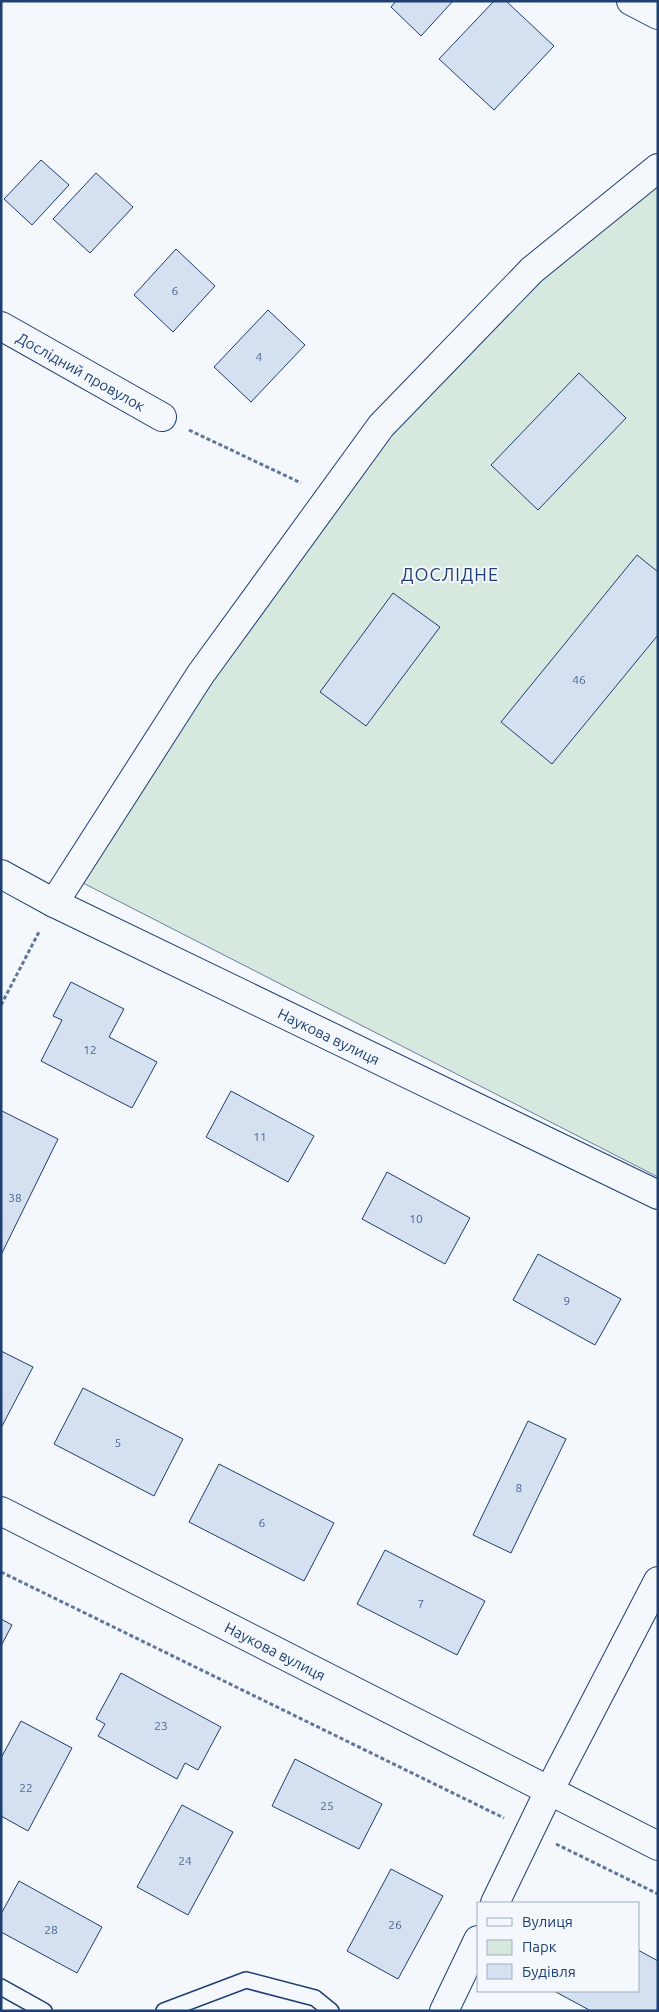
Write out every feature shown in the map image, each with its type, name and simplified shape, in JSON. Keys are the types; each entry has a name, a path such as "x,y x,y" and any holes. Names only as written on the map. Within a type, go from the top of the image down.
{"street":[{"path":"632,1 658,15"},
{"path":"54,903 200,674 381,426 532,270 658,168"},
{"name":"Дослідний провулок","path":"1,326 162,418"},
{"name":"Наукова вулиця","path":"1,874 54,903 658,1195"},
{"name":"Наукова вулиця","path":"1,1511 658,1846"},
{"path":"495,1902 549,1791 658,1581"},
{"path":"444,2011 477,1942"}],"lane":[{"path":"164,2011 246,1980 315,1998 331,2011"},
{"path":"1,1987 44,2011"}],"path":[{"path":"162,418 330,496"},
{"path":"1,1005 54,903"},
{"path":"1,1572 658,1894"}],"green space":[{"path":"658,175 658,1177 83,883 207,684 389,436 540,280"}],"building":[{"path":"396,1 453,1 421,36 391,7"},
{"path":"494,1 506,1 554,46 494,110 439,59"},
{"path":"41,160 69,185 32,225 4,199"},
{"path":"96,173 133,207 90,253 53,219"},
{"path":"176,249 215,286 173,332 134,295"},
{"path":"268,310 305,345 251,402 214,367"},
{"path":"579,373 626,418 538,510 491,465"},
{"path":"637,555 658,572 658,635 552,764 501,722"},
{"path":"393,593 440,627 366,726 320,692"},
{"path":"71,982 124,1009 109,1037 157,1062 132,1108 41,1061 62,1020 53,1016"},
{"path":"231,1091 314,1136 288,1182 206,1137"},
{"path":"1,1112 58,1139 1,1255"},
{"path":"387,1172 470,1218 445,1264 362,1219"},
{"path":"538,1254 621,1299 595,1345 513,1300"},
{"path":"1,1351 33,1367 1,1428"},
{"path":"83,1388 183,1439 154,1496 54,1444"},
{"path":"528,1421 566,1439 511,1553 473,1535"},
{"path":"219,1464 334,1523 304,1581 189,1522"},
{"path":"385,1550 485,1601 457,1655 357,1604"},
{"path":"1,1619 12,1625 1,1646"},
{"path":"121,1673 221,1727 198,1770 185,1763 177,1779 98,1736 105,1724 96,1719"},
{"path":"21,1721 72,1748 28,1831 1,1816 1,1758"},
{"path":"295,1759 382,1804 359,1849 272,1806"},
{"path":"182,1805 233,1832 188,1915 137,1887"},
{"path":"391,1869 443,1896 398,1979 347,1951"},
{"path":"19,1881 102,1927 77,1973 1,1932 1,1914"},
{"path":"639,1951 658,1961 658,2011 591,2011 556,1992 639,1992"}],"district":[{"name":"ДОСЛІДНЕ","path":"450,574"}]}
